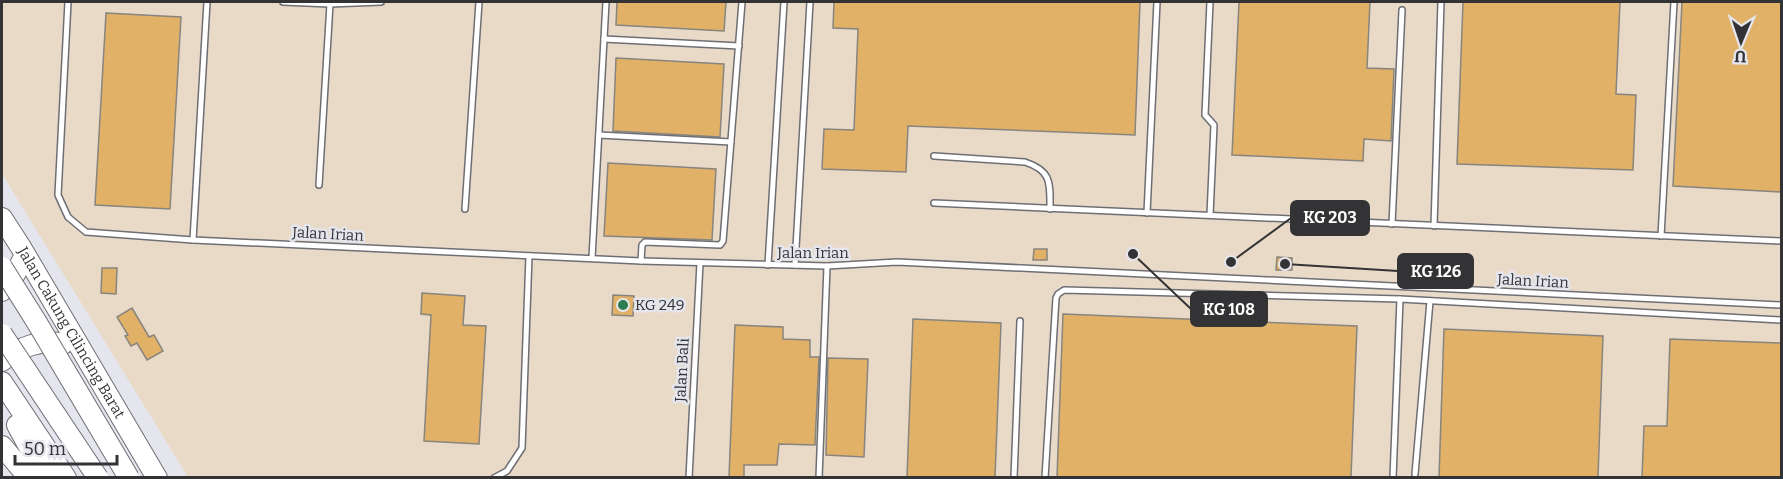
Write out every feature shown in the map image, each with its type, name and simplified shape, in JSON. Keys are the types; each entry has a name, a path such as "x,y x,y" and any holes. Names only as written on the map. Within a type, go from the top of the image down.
{"highway":[{"name":"Jalan Cakung Cilincing Barat","path":"2,218 157,477"},
{"path":"2,291 14,276 25,255"},
{"path":"2,267 129,477"},
{"path":"2,334 98,477"},
{"path":"2,361 29,345 57,342 80,349"},
{"path":"2,382 66,477"},
{"path":"2,396 45,477"},
{"path":"2,446 29,477"},
{"path":"2,455 15,477"}],"lane":[{"name":"Jalan Irian","path":"68,2 58,195 68,217 86,232 193,240 641,261 827,266 897,262 1782,305"},
{"path":"193,240 207,2"},
{"path":"283,2 330,4 381,2"},
{"path":"465,209 479,2"},
{"path":"592,258 606,2"},
{"path":"641,261 642,245 645,242 720,245 723,241 742,2"},
{"path":"768,265 784,2"},
{"path":"795,265 810,2"},
{"path":"1147,213 1157,2"},
{"path":"1210,2 1205,115 1214,125 1210,215"},
{"path":"1434,226 1441,2"},
{"path":"1661,236 1674,2"},
{"path":"319,185 330,4"},
{"path":"1392,224 1402,10"},
{"path":"604,39 739,46"},
{"path":"599,135 731,142"},
{"path":"934,156 1025,162 1037,166 1044,171 1048,179 1050,209"},
{"path":"934,203 1782,242"},
{"path":"494,477 507,471 522,448 529,256"},
{"name":"Jalan Bali","path":"689,477 700,263"},
{"path":"819,477 827,266"},
{"path":"1045,477 1056,298 1064,290 1430,300 1782,320"},
{"path":"1393,477 1400,299"},
{"path":"1415,474 1430,300"},
{"path":"1014,477 1020,321"}],"shaded area":[{"path":"2,2 1781,2 1781,477 188,477 2,174"}],"building":[{"path":"617,2 726,2 724,31 616,25"},
{"path":"834,2 1140,2 1135,135 908,126 906,172 822,169 824,129 854,130 858,29 833,28"},
{"path":"1239,2 1370,2 1367,68 1394,69 1391,141 1364,139 1363,161 1232,155"},
{"path":"1463,2 1620,2 1616,94 1636,95 1633,170 1457,164"},
{"path":"1682,2 1782,2 1782,192 1673,186"},
{"path":"106,13 181,17 170,209 95,205"},
{"path":"616,58 724,64 720,137 613,131"},
{"path":"608,163 716,169 712,240 604,236"},
{"path":"1034,249 1047,249 1047,260 1033,260"},
{"path":"1277,257 1292,258 1292,270 1276,270"},
{"path":"102,268 117,268 116,294 101,293"},
{"path":"422,293 465,296 463,325 486,326 479,444 424,441 431,315 421,314"},
{"name":"KG 249","path":"613,295 634,296 633,316 612,315"},
{"path":"132,308 149,337 154,335 163,351 147,360 137,343 131,346 125,336 128,335 117,317"},
{"path":"1063,314 1357,326 1351,477 1057,477"},
{"path":"913,319 1001,323 995,477 907,477"},
{"path":"735,325 783,327 783,339 810,340 810,357 819,357 815,445 779,444 777,465 744,465 744,477 729,477"},
{"path":"1444,329 1603,336 1598,477 1439,477"},
{"path":"1670,339 1782,343 1782,477 1642,477 1644,426 1667,426"},
{"path":"828,358 868,359 864,457 826,455"}],"place":[{"name":"KG 108","path":"1133,254"},
{"name":"KG 203","path":"1231,262"},
{"name":"KG 126","path":"1285,264"},
{"name":"KG 249","path":"623,305"}]}
